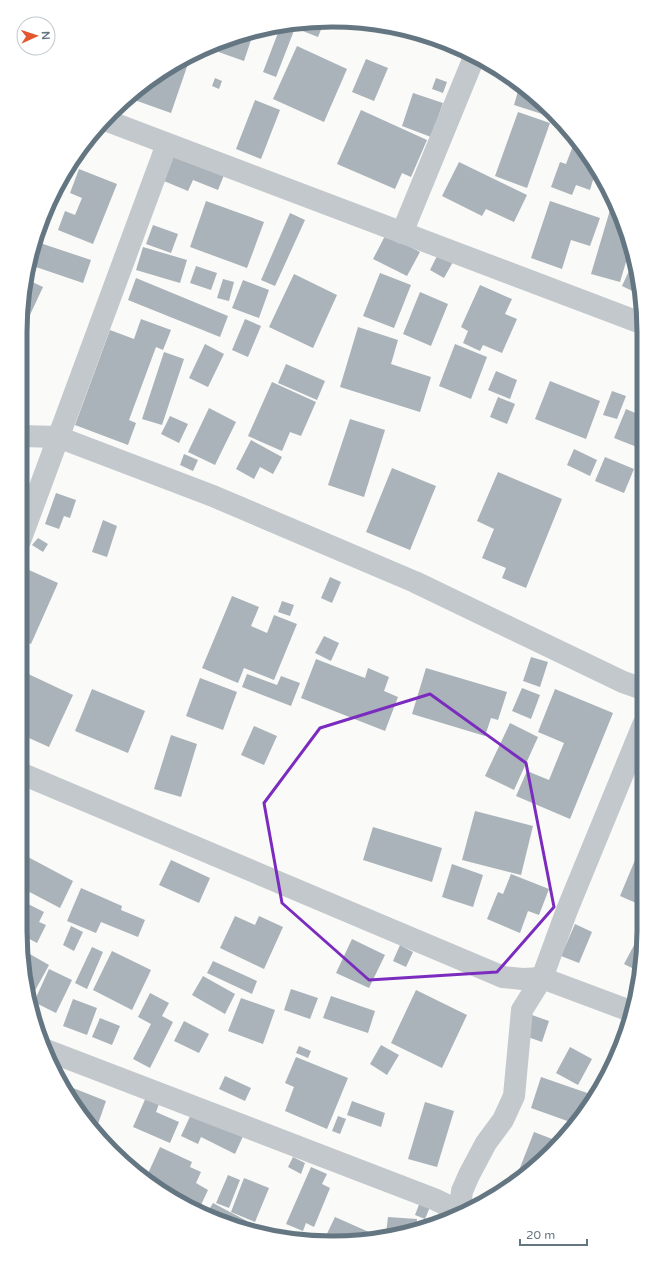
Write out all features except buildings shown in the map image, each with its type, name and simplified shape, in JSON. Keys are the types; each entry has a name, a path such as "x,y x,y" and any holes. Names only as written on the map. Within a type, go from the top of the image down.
{"street":[{"path":"402,233 472,61"},
{"path":"111,122 636,321"},
{"path":"27,522 167,144"},
{"path":"27,436 58,437 213,496 408,579 623,682 637,687"},
{"path":"461,1208 462,1191 469,1175 486,1143 503,1120 514,1096 522,1010 542,978 567,910 637,740"},
{"path":"27,776 503,977 522,979 542,978 627,1010"},
{"path":"52,1052 434,1198 455,1210"}],"highlighted area":[{"path":"430,694 526,763 554,907 497,972 369,980 282,903 264,803 320,728"}]}
